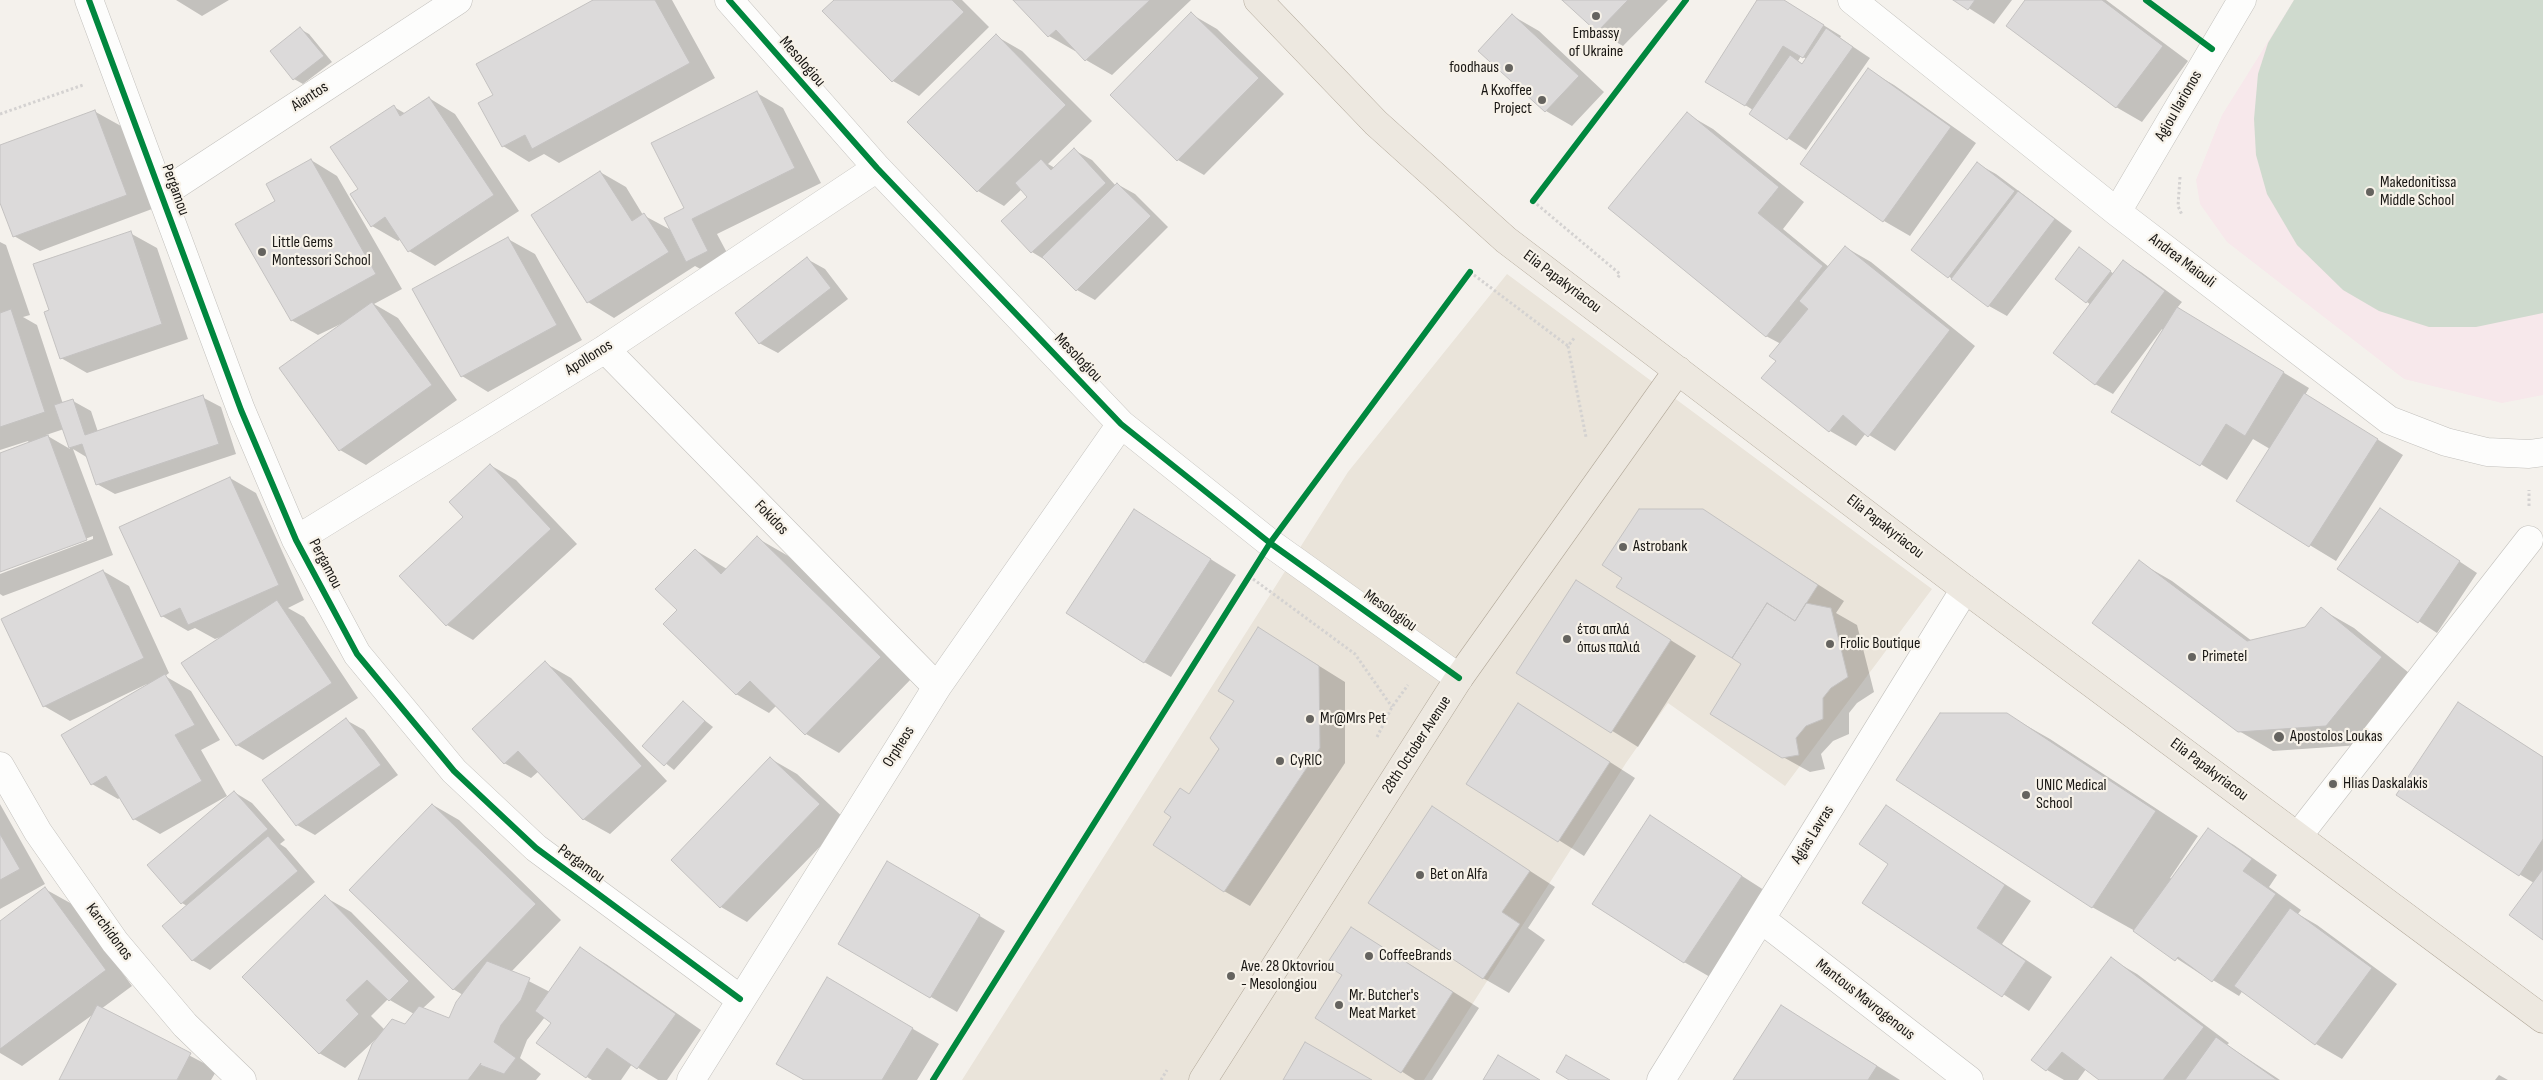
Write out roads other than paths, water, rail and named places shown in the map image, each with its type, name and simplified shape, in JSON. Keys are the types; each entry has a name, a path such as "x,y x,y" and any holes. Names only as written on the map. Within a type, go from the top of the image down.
{"main road":[{"name":"Elia Papakyriacou","path":"1258,0 1376,123 1506,240 1965,589 2543,1018"},
{"name":"28th October Avenue","path":"1203,1080 1460,678 1678,370"}],"street":[{"name":"Pergamou","path":"89,0 242,410 296,540 357,654 454,771 536,848 740,999"},
{"name":"Aiantos","path":"162,194 458,0"},
{"name":"Mesologiou","path":"729,0 877,168 1121,424 1270,543 1460,678"},
{"name":"Andrea Maiouli","path":"1852,0 2117,212 2389,420 2446,442 2487,452 2529,454 2543,452"},
{"name":"Agiou Ilarionos","path":"2117,212 2242,0"},
{"name":"Apollonos","path":"296,540 605,348 877,168"},
{"name":"Fokidos","path":"605,348 937,687"},
{"name":"Orpheos","path":"691,1080 937,687 1121,424"},
{"path":"2298,836 2529,540"},
{"name":"Agias Lavras","path":"1661,1080 1965,589"},
{"name":"Karchidonos","path":"0,766 38,832 115,942 185,1025 242,1080"},
{"name":"Mantous Mavrogenous","path":"1760,920 1969,1080"}],"place":[{"name":"Embassy of Ukraine","path":"1596,16"},
{"name":"foodhaus","path":"1509,68"},
{"name":"A Kxoffee Project","path":"1542,100"},
{"name":"Makedonitissa Middle School","path":"2370,192"},
{"name":"Little Gems Montessori School","path":"262,252"},
{"name":"Astrobank","path":"1623,547"},
{"name":"έτσι απλά όπωs παλιά","path":"1567,639"},
{"name":"Frolic Boutique","path":"1830,644"},
{"name":"Primetel","path":"2192,657"},
{"name":"Mr@Mrs Pet","path":"1310,719"},
{"name":"Apostolos Loukas","path":"2279,737"},
{"name":"CyRIC","path":"1280,761"},
{"name":"Hlias Daskalakis","path":"2333,784"},
{"name":"UNIC Medical School","path":"2026,795"},
{"name":"Bet on Alfa","path":"1420,875"},
{"name":"CoffeeBrands","path":"1369,956"},
{"name":"Ave. 28 Oktovriou - Mesolongiou","path":"1231,976"},
{"name":"Mr. Butcher's Meat Market","path":"1339,1005"}]}
